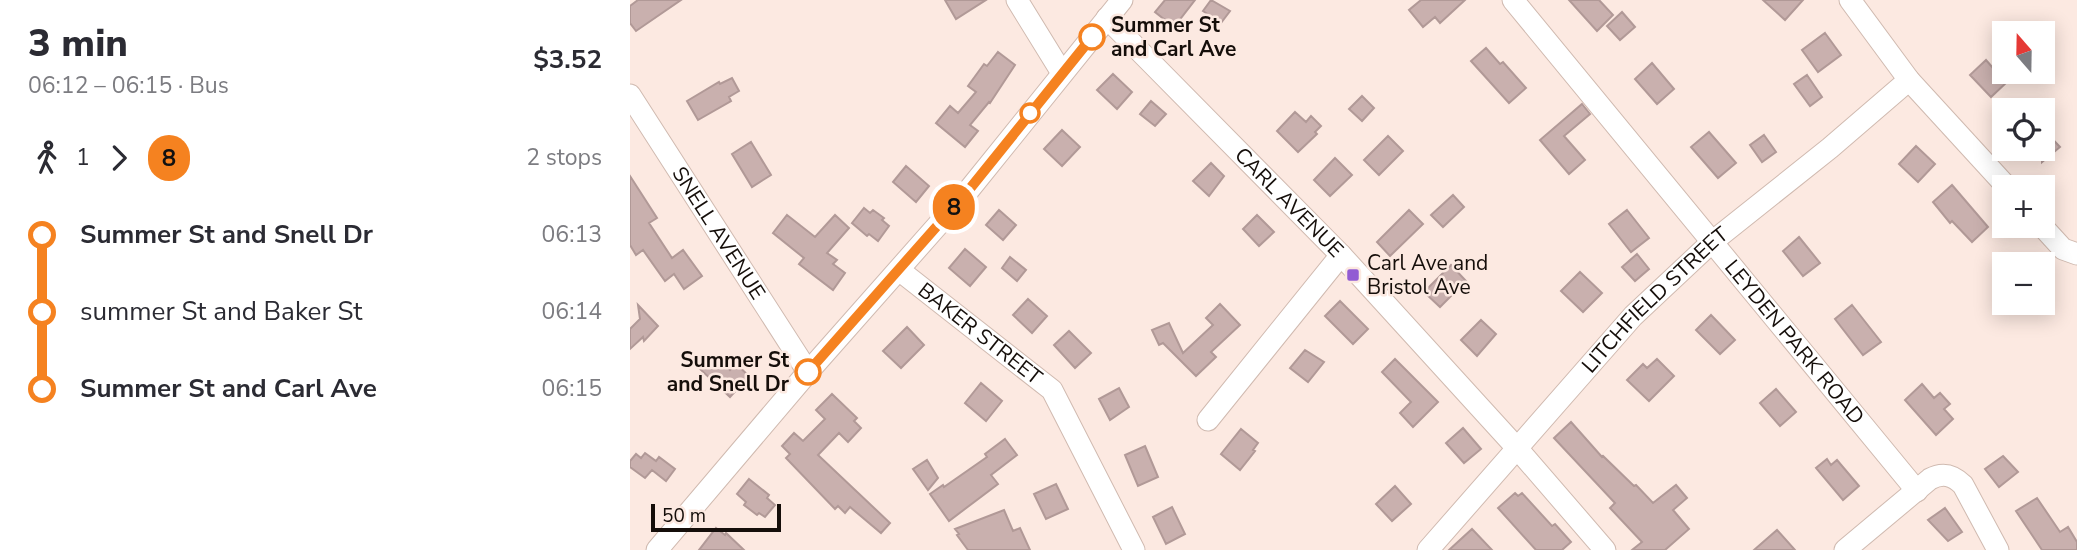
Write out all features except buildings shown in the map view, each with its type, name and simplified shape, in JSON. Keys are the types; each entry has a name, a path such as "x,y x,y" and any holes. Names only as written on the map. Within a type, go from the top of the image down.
{"street":[{"path":"1017,0 1062,73"},
{"path":"657,550 808,372 968,191 1122,0"},
{"name":"LEYDEN PARK ROAD","path":"1513,0 1917,491"},
{"path":"1850,0 1909,80 1996,175"},
{"name":"CARL AVENUE","path":"1107,18 1341,255 1517,447 1605,550"},
{"name":"LITCHFIELD STREET","path":"1427,550 1633,316 1712,242 1909,80"},
{"name":"SNELL AVENUE","path":"630,95 808,372"},
{"path":"2053,238 2063,249 2077,254"},
{"path":"1208,420 1341,255"},
{"name":"BAKER STREET","path":"899,270 1052,390 1134,550"},
{"path":"1846,550 1937,476 1955,477 1963,485 1998,550"}],"bus line":[{"name":"8","path":"808,372 968,191 1092,37"}],"place":[{"name":"Summer St and Carl Ave","path":"1092,37"},
{"name":"Carl Ave and Bristol Ave","path":"1353,275"},
{"name":"Summer St and Snell Dr","path":"808,372"}]}
